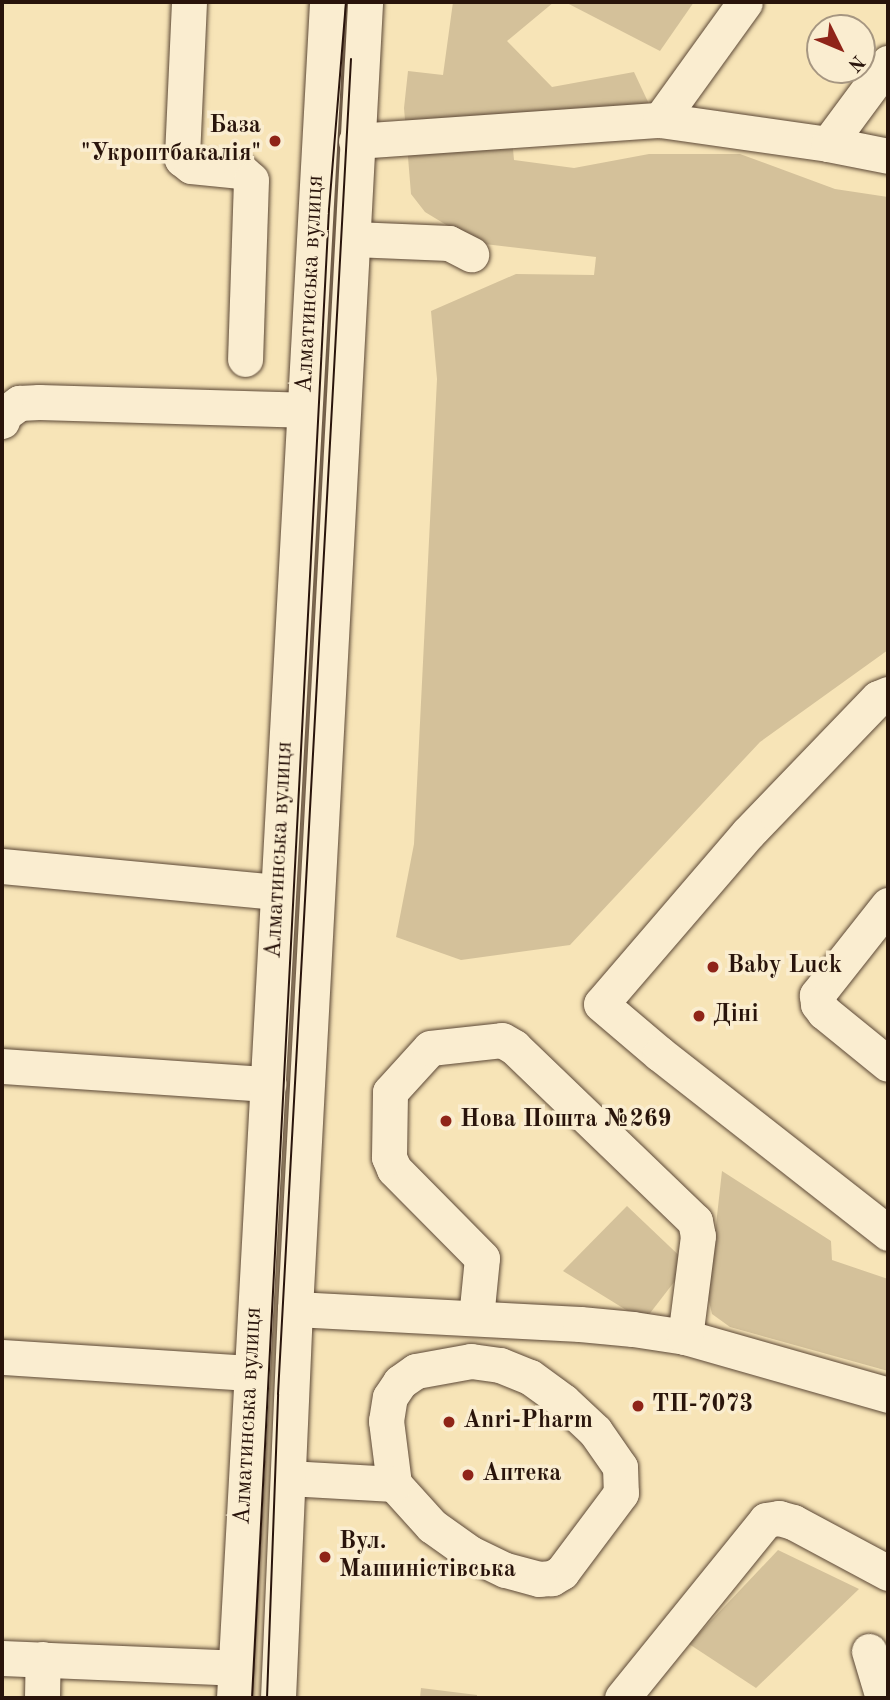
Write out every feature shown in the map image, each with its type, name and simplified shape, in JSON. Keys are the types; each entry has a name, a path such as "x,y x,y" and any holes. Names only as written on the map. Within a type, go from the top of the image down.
{"street":[{"path":"189,2 181,159 191,166 241,171 251,180 245,359"},
{"name":"Алматинська вулиця","path":"235,1683 327,2"},
{"name":"Алматинська вулиця","path":"278,1698 295,1309 365,2"},
{"path":"660,120 745,2"},
{"path":"828,144 888,63"},
{"path":"356,141 660,120 828,144 888,156"},
{"path":"353,239 449,243 471,254"},
{"path":"2,421 4,414 19,403 303,410"},
{"path":"888,694 878,698 748,833 601,1004 660,1054 888,1233"},
{"path":"2,866 278,892"},
{"path":"888,905 817,995 818,1004 824,1012 888,1064"},
{"path":"476,1318 482,1258 394,1169 388,1157 390,1092 430,1048 502,1040 514,1047 695,1221 698,1236 685,1337"},
{"path":"2,1066 268,1084"},
{"path":"295,1309 580,1324 685,1337 888,1395"},
{"path":"2,1357 251,1373"},
{"path":"288,1478 394,1484 432,1526 470,1553 505,1570 539,1579 552,1578 562,1572 621,1493 623,1482 620,1467 595,1431 563,1401 530,1377 500,1365 471,1361 416,1371 400,1382 390,1397 386,1421 394,1484"},
{"path":"622,1698 766,1520 779,1518 793,1522 888,1573"},
{"path":"869,1651 883,1698"},
{"path":"2,1658 43,1660 235,1683"},
{"path":"42,1698 43,1660"}],"shaded area":[{"path":"453,2 554,2 507,41 552,87 634,72 649,104 511,127 514,160 574,168 649,154 740,154 835,189 888,197 888,650 760,742 570,945 461,960 396,937 414,844 437,379 431,311 516,274 594,275 596,257 476,243 425,212 411,194 404,108 408,71 443,75"},
{"path":"565,2 694,2 660,51"},
{"path":"722,1171 831,1241 832,1260 888,1279 888,1371 730,1327 712,1314 708,1297"},
{"path":"627,1206 688,1264 644,1321 563,1271"},
{"path":"778,1550 859,1589 756,1688 689,1644"},
{"path":"421,1688 477,1695 477,1698 420,1698"}],"tram line":[{"path":"252,1698 329,209 346,2"},
{"path":"267,1698 278,1394 351,59"}],"place":[{"name":"База \"Укроптбакалія\"","path":"275,141"},
{"name":"Baby Luck","path":"713,967"},
{"name":"Діні","path":"699,1016"},
{"name":"Нова Пошта №269","path":"446,1121"},
{"name":"ТП-7073","path":"638,1406"},
{"name":"Anri-Pharm","path":"449,1422"},
{"name":"Аптека","path":"468,1475"},
{"name":"Вул. Машиністівська","path":"325,1557"}]}
